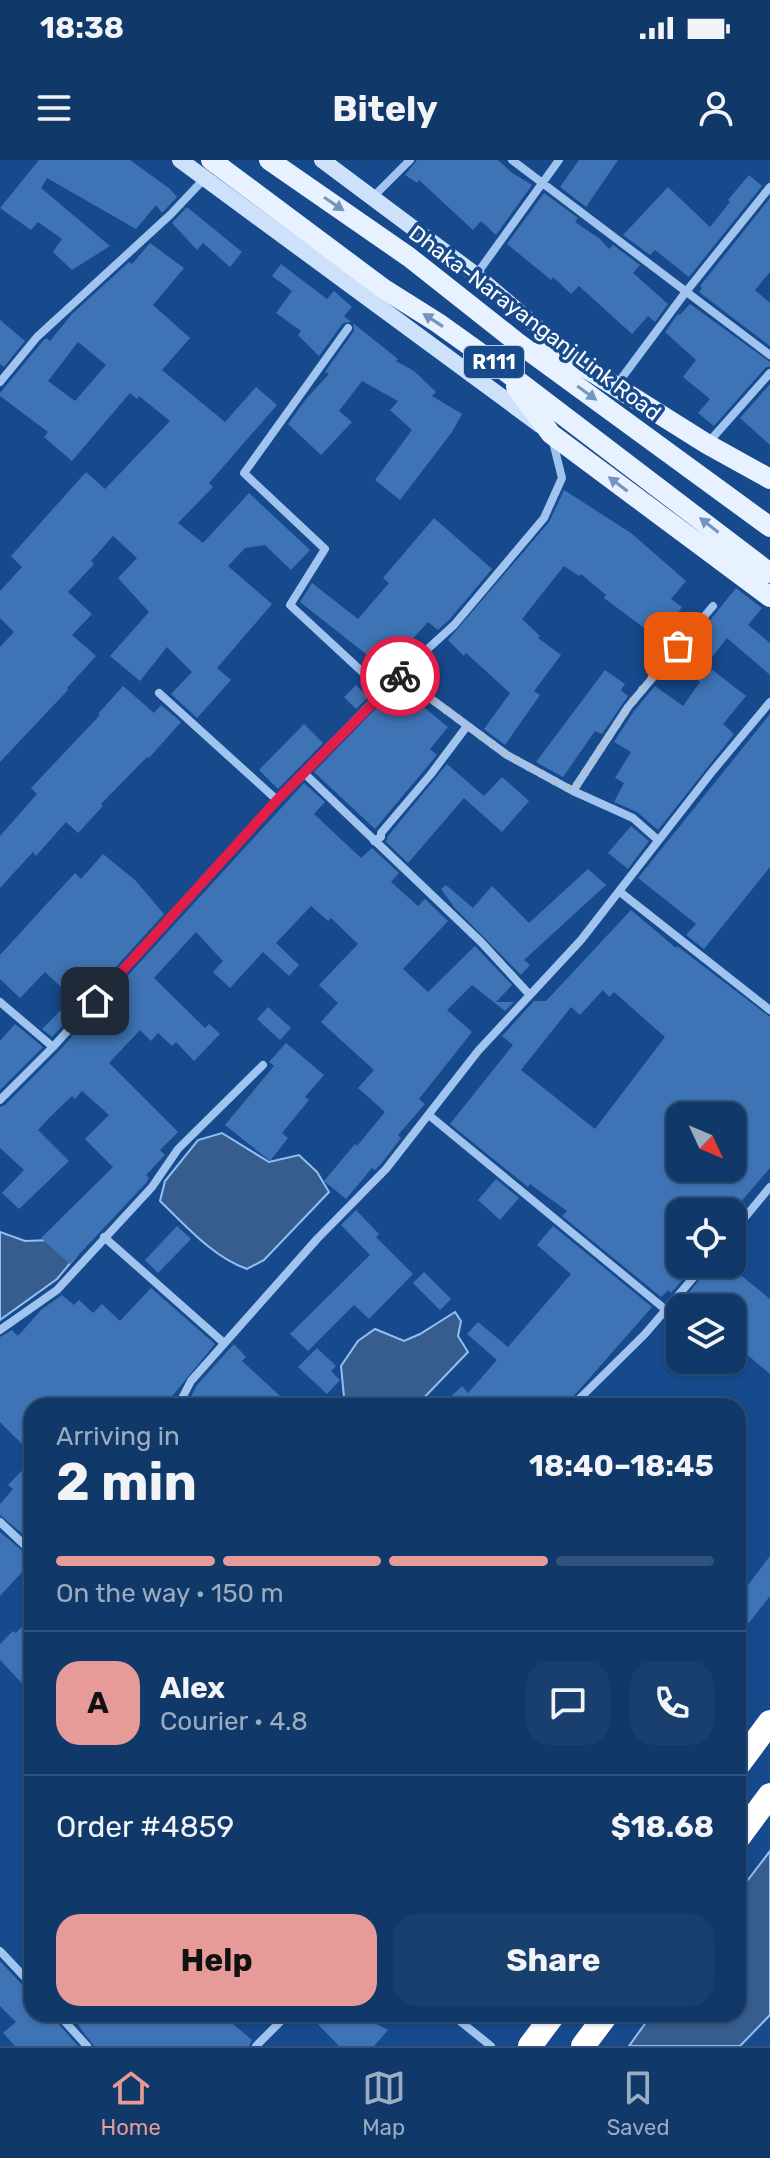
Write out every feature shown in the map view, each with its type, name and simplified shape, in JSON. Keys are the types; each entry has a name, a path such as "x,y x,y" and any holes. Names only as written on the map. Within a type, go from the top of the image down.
{"highway":[{"path":"746,1754 770,1722"},
{"path":"746,1827 770,1795"},
{"path":"530,2046 548,2022"},
{"path":"583,2046 601,2022"}],"main road":[{"name":"Dhaka-Narayanganj Link Road","path":"269,160 388,242 518,343 770,527"},
{"name":"R111","path":"208,169 501,368 770,573"},
{"name":"R111","path":"518,343 586,368 707,444 770,479"},
{"name":"R111","path":"501,368 551,434 770,597"}],"street":[{"path":"0,1100 53,1047 277,800 399,675 454,625 544,518 562,478 551,434 208,169 180,160"},
{"path":"322,160 476,275 586,368"},
{"path":"373,197 410,160"},
{"path":"512,160 770,355"},
{"path":"476,275 559,160"},
{"path":"0,382 45,328 171,214 208,169"},
{"path":"614,387 770,187"},
{"path":"348,328 244,473 325,549 290,605 384,692"},
{"path":"707,444 770,373"},
{"path":"573,791 628,707 713,606"},
{"path":"399,675 507,755 573,791 633,818 658,840"},
{"path":"159,693 277,800"},
{"path":"182,1398 191,1381 224,1343 317,1239 386,1169 478,1051 581,940 770,702"},
{"path":"374,841 381,837 381,833 467,726"},
{"path":"304,773 481,942 529,994"},
{"path":"620,892 770,1010"},
{"path":"0,1002 53,1047"},
{"path":"0,1330 57,1290 152,1187 178,1149 263,1065"},
{"path":"430,1116 666,1310 580,1398"},
{"path":"746,1216 770,1187"},
{"path":"104,1237 224,1343"},
{"path":"680,1294 693,1278"},
{"path":"0,1522 24,1544"},
{"path":"0,1951 24,1976"},
{"path":"65,2022 87,2046"},
{"path":"256,2046 280,2022"},
{"path":"461,2022 491,2046"}],"water":[{"path":"222,1133 269,1162 299,1155 317,1172 329,1192 264,1260 247,1269 211,1249 160,1201 165,1181 198,1140"},
{"path":"0,1232 25,1241 50,1240 77,1255 57,1279 0,1320"},
{"path":"455,1312 461,1321 458,1336 468,1352 424,1398 345,1398 341,1366 358,1341 375,1329 404,1341"},
{"path":"770,1851 770,2015 740,2046 629,2046 646,2022 746,2022 746,1882"}],"building":[{"path":"39,160 130,160 177,197 162,213 156,205 136,229 47,178 41,188 110,246 72,270 53,252 62,239 38,222 31,230 0,208"},
{"path":"417,160 498,160 532,185 496,235 481,221 473,230 419,180 417,183 405,175"},
{"path":"579,160 618,160 586,207 560,187"},
{"path":"749,175 762,186 689,277 655,250 650,255 623,235 668,187 710,227"},
{"path":"544,193 578,218 575,222 609,249 613,245 640,265 633,273 668,304 655,322 648,316 632,334 579,286 571,294 507,244"},
{"path":"770,198 770,272 755,290 770,303 770,346 699,292 700,286"},
{"path":"187,207 242,252 230,267 203,243 197,250 172,223"},
{"path":"150,243 184,268 153,305 190,338 162,370 225,422 256,387 277,405 209,483 213,487 178,523 203,543 249,493 310,550 291,570 265,545 245,548 228,566 272,604 217,668 231,680 197,718 171,694 192,672 167,647 140,681 110,656 149,612 118,578 137,558 113,536 91,561 94,564 68,592 92,614 72,635 96,656 0,762 0,647 14,632 0,618 0,591 22,567 11,556 86,472 105,489 170,421 139,396 137,399 130,393 72,461 44,437 48,432 0,393 46,338 50,341 72,314 129,262 132,264","holes":["78,342 106,365 75,401 48,381"]},
{"path":"281,264 327,299 334,291 352,307 344,316 351,322 343,323 319,356 298,335 301,331 276,313 292,291 272,276"},
{"path":"690,304 770,362 770,366 714,426 698,413 710,399 683,377 696,360 665,332"},
{"path":"0,320 25,341 4,367 0,364"},
{"path":"353,323 398,359 396,361 414,371 436,392 432,396 462,414 452,432 400,500 375,480 412,430 390,410 398,401 362,381 339,411 352,422 321,455 288,424 329,374 325,372 354,331"},
{"path":"770,384 770,445 740,418"},
{"path":"564,490 631,533 686,581 671,599 682,607 659,639 604,598 606,595 581,574 579,576 564,566 522,619 540,636 538,638 561,655 534,691 540,695 505,745 484,729 510,693 448,640 549,522"},
{"path":"434,518 492,569 449,620 438,630 428,622 385,669 300,602 312,583 358,619 389,583 383,578"},
{"path":"736,588 762,608 748,625 770,643 770,675 727,638 706,665 746,696 723,724 734,734 658,830 637,812 614,802 624,783 615,778 631,752 614,742 655,686 683,706 700,682 680,663"},
{"path":"605,670 625,684 621,690 628,696 602,734 595,731 563,777 536,762"},
{"path":"356,685 368,697 356,709 344,697"},
{"path":"123,686 154,713 161,705 181,722 101,804 103,806 78,833 66,822 36,856 33,852 0,888 0,836 37,794 31,788"},
{"path":"398,686 448,727 430,749 437,755 375,829 314,772"},
{"path":"770,714 770,867 704,949 686,935 696,924 638,878"},
{"path":"304,724 323,743 278,789 259,770"},
{"path":"447,764 484,796 502,777 529,801 502,832 464,798 408,863 386,842 388,836"},
{"path":"304,783 325,802 314,814 361,858 372,848 399,873 391,882 418,906 425,899 448,921 403,969 428,992 475,946 512,985 496,1002 514,1002 505,1011 472,985 447,1010 472,1032 419,1099 425,1104 398,1135 401,1138 381,1164 375,1170 372,1168 346,1199 324,1181 385,1112 358,1088 374,1070 321,1022 338,1003 319,985 358,944 331,918 328,921 311,906 276,943 299,965 289,976 263,952 230,988 213,972 223,961 196,932 154,978 205,1028 209,1024 220,1034 194,1061 176,1042 172,1046 158,1033 151,1041 140,1030 109,1063 178,1132 160,1150 165,1155 146,1175 149,1178 146,1183 70,1264 41,1238 113,1167 85,1139 109,1115 82,1091 75,1099 72,1096 50,1117 38,1130 69,1161 19,1209 2,1193 24,1170 0,1148 0,1107 58,1052"},
{"path":"631,826 649,841 628,869 608,853"},
{"path":"103,854 135,880 164,914 52,1037 42,1029 73,998 45,972 20,998 0,979 0,955 75,873 81,879"},
{"path":"588,869 606,885 524,960 530,965 521,975 454,907 441,889 446,885 473,908 492,886 529,923"},
{"path":"631,910 676,948 770,1017 770,1168 744,1198 666,1198 666,1278 684,1278 671,1293 668,1290 661,1297 562,1216 567,1211 530,1184 528,1187 450,1124 513,1045 502,1036 534,1001 546,1001","holes":["603,990 609,997 614,992 665,1037 595,1129 521,1070 571,1007 580,1015"]},
{"path":"268,1007 291,1028 280,1040 257,1019"},
{"path":"15,1024 43,1047 0,1090 0,1041"},
{"path":"286,1043 324,1075 305,1097 309,1100 282,1133 288,1138 270,1161 225,1125 274,1066 269,1062"},
{"path":"496,1179 519,1198 500,1220 478,1200"},
{"path":"356,1210 379,1234 376,1237 413,1274 369,1319 354,1305 308,1351 290,1334 370,1255 341,1225"},
{"path":"177,1226 191,1239 158,1273 145,1260"},
{"path":"553,1226 652,1307 572,1398 449,1398 462,1386 468,1393 497,1360 467,1334 478,1322 508,1347 571,1274 537,1245"},
{"path":"424,1272 451,1299 440,1310 413,1283"},
{"path":"701,1278 744,1278 770,1299 770,1374 746,1354 746,1294 688,1294"},
{"path":"151,1288 215,1344 171,1398 24,1398 24,1446 0,1422 0,1337 12,1330 18,1336 41,1310 62,1295 74,1305 79,1300 93,1313 102,1304 120,1321"},
{"path":"234,1344 246,1357 242,1361 282,1398 190,1398 197,1385"},
{"path":"317,1348 336,1366 331,1371 340,1380 327,1394 298,1367"},
{"path":"24,1468 24,1535 0,1515 0,1504 13,1489 8,1485"},
{"path":"0,1532 24,1552 24,1572 0,1596"},
{"path":"770,1556 770,1596 748,1624 746,1588"},
{"path":"24,1624 24,1686 0,1660 0,1644 13,1631 16,1633"},
{"path":"0,1961 24,1987 24,2022 57,2022 78,2046 15,2046 3,2033 16,2022 0,2006"},
{"path":"81,2022 235,2022 233,2024 252,2040 249,2046 94,2046 78,2025"},
{"path":"316,2022 376,2022 388,2030 374,2046 339,2046"}],"way so far":[{"path":"400,676 507,755 573,791 628,707 678,646"}],"route":[{"path":"95,1001 277,800 400,676"}]}
